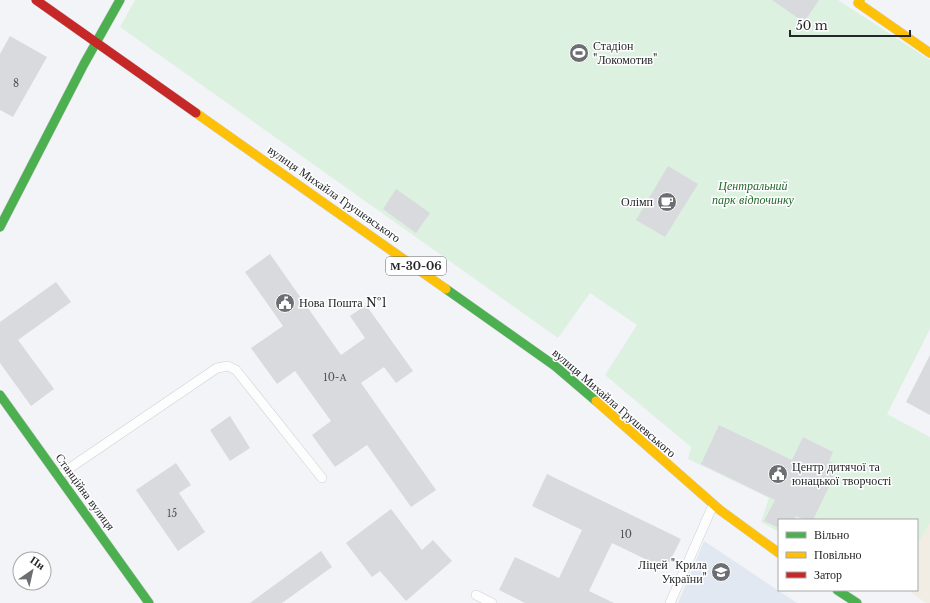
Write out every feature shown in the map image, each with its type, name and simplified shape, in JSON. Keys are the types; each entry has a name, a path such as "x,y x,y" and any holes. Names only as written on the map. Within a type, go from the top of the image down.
{"main road":[{"name":"вулиця Михайла Грушевського","path":"36,0 555,366 589,394 713,505 735,523 778,552"},
{"path":"0,227 120,0"},
{"path":"859,2 930,53"},
{"name":"Станційна вулиця","path":"0,395 150,603"},
{"path":"839,591 857,603"}],"lane":[{"path":"58,476 217,368 228,366 236,370 322,478"},
{"path":"670,603 713,505"},
{"path":"476,595 492,603"}],"shaded area":[{"path":"930,523 930,603 926,603 909,591 918,591 918,543"},
{"name":"Ліцей \"Крила України\"","path":"704,541 797,603 678,603"}],"green space":[{"name":"Центральний парк відпочинку","path":"135,0 838,0 930,60 930,329 887,414 930,437 930,523 918,543 918,519 778,519 778,531 761,522 769,498 688,459 691,447 605,375 637,325 590,293 558,338 120,27"}],"building":[{"path":"772,0 819,0 804,22"},
{"path":"10,36 47,57 13,117 0,110 0,54"},
{"name":"Олімп","path":"668,166 698,184 665,237 636,220"},
{"path":"396,189 430,213 416,233 383,209"},
{"path":"270,254 341,355 365,338 350,316 366,305 413,371 396,383 384,367 361,383 436,490 411,507 367,445 335,467 312,435 331,421 295,371 277,384 251,348 283,326 245,272"},
{"path":"56,282 71,302 18,340 54,389 31,406 0,363 0,322"},
{"path":"930,355 930,415 906,402"},
{"path":"230,416 250,448 230,461 210,430"},
{"name":"Центр дитячої та юнацької творчості","path":"719,425 792,460 803,437 833,452 829,461 839,466 813,519 804,519 796,516 794,519 778,519 778,528 764,521 775,500 701,464"},
{"path":"176,463 191,485 179,493 205,532 178,551 136,490"},
{"path":"547,474 681,539 666,569 612,543 589,591 614,603 525,603 499,590 515,557 559,578 582,530 532,506"},
{"path":"391,509 422,550 433,540 452,561 406,601 380,571 372,577 346,543"},
{"path":"321,551 332,567 282,603 250,603"}],"traffic: fast":[{"path":"0,227 84,64 120,0"},
{"path":"446,289 555,366 596,401"},
{"path":"0,395 149,603"},
{"path":"839,591 857,603"}],"traffic: slow":[{"path":"860,0 858,3 930,53"},
{"path":"196,113 446,289"},
{"path":"596,401 720,510 778,552"}],"traffic: jam":[{"path":"36,0 196,113"}],"place":[{"name":"Стадіон \"Локомотив\"","path":"579,53"},
{"name":"Олімп","path":"667,202"},
{"name":"Нова Пошта №1","path":"285,303"},
{"name":"Центр дитячої та юнацької творчості","path":"778,474"},
{"name":"Ліцей \"Крила України\"","path":"721,572"}]}
